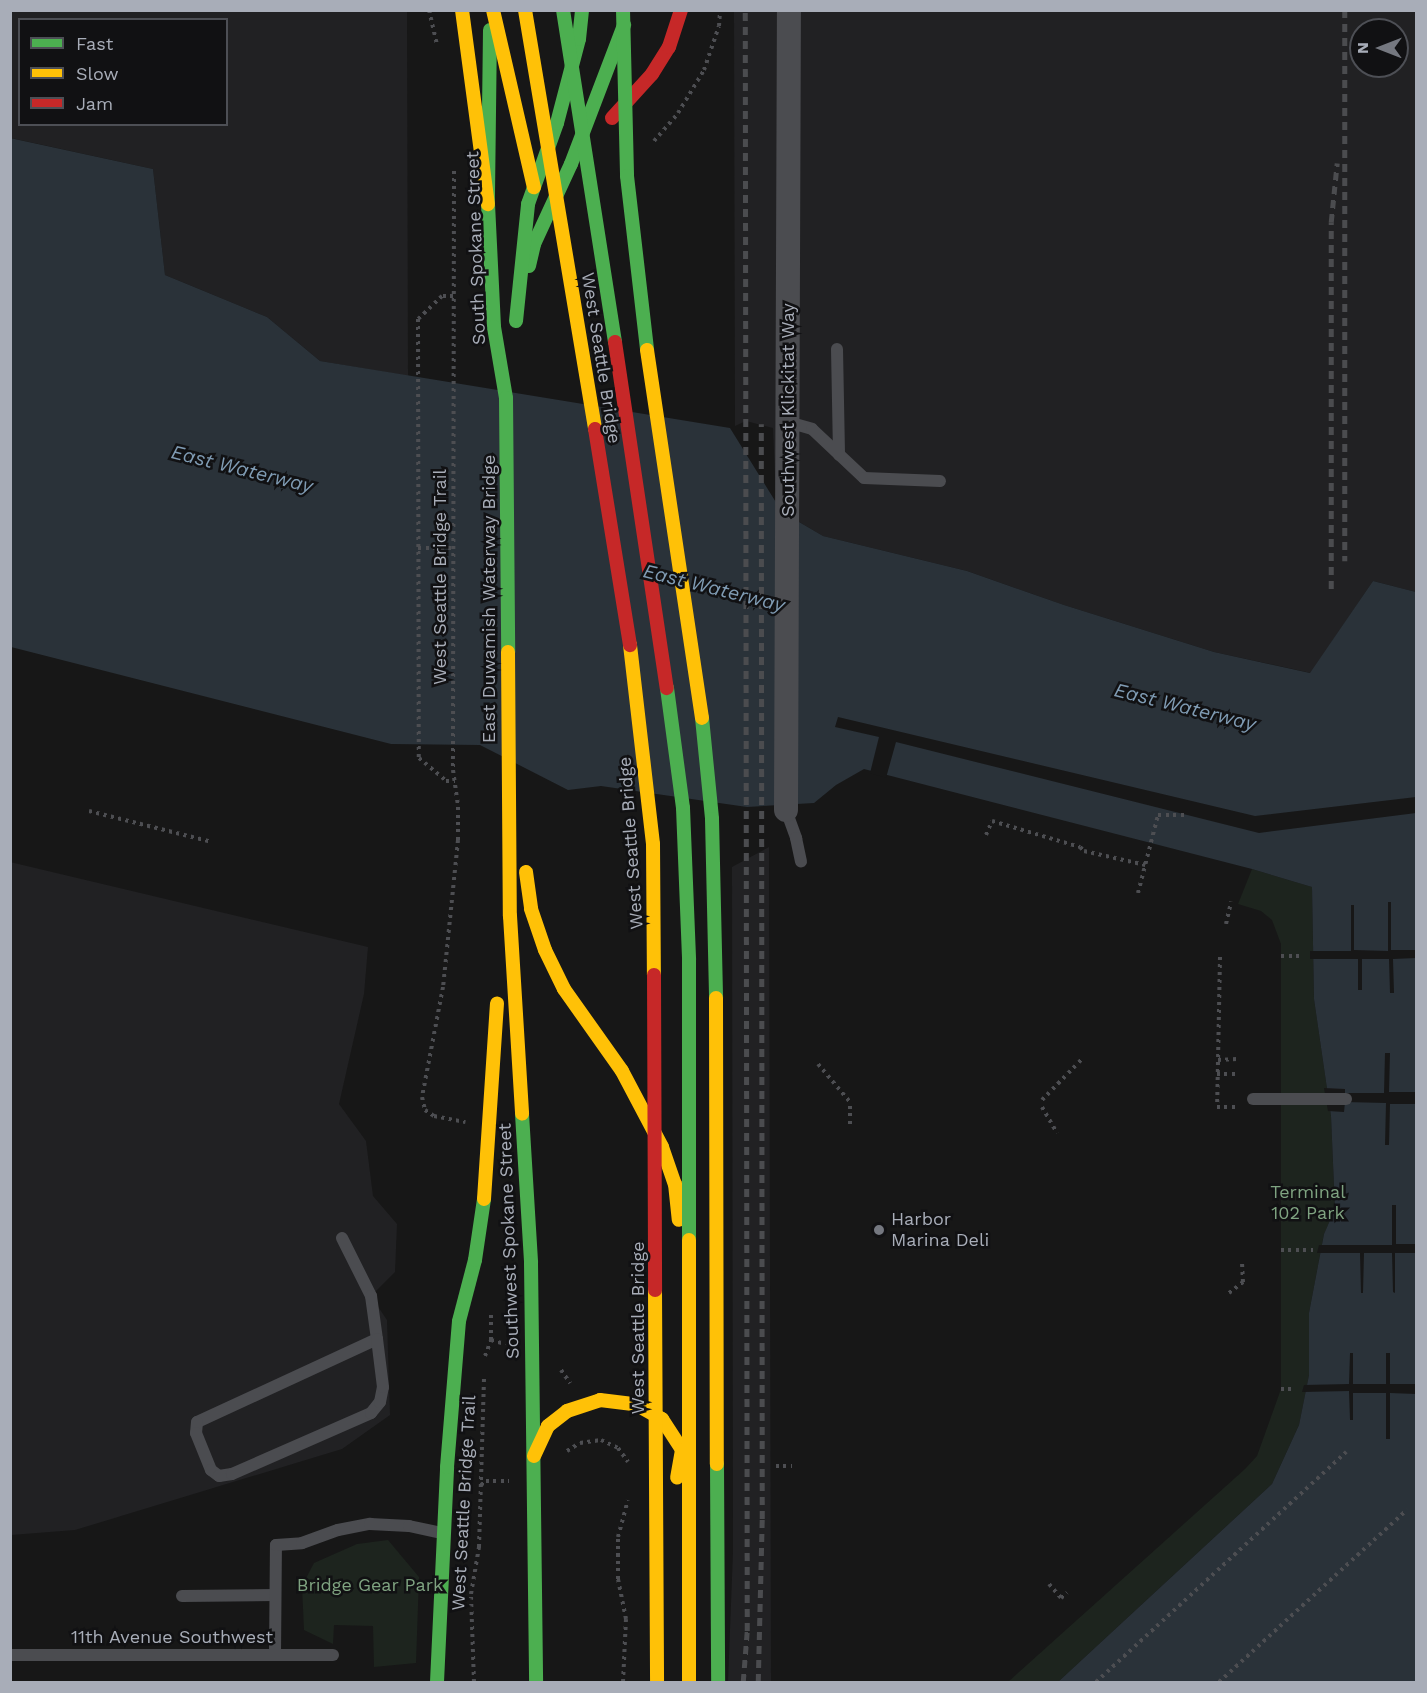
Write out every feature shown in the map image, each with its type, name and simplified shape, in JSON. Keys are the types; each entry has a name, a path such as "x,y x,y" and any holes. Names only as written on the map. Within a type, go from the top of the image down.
{"main road":[{"path":"462,10 488,204"},
{"path":"491,10 548,245"},
{"name":"South Spokane Street","path":"491,10 488,204 494,327 506,398"},
{"name":"West Seattle Bridge","path":"525,10 639,713 653,844 657,1683"},
{"name":"West Seattle Bridge","path":"563,10 658,617 682,808 689,960 689,1683"},
{"name":"South Spokane Street","path":"582,10 579,39 557,123 528,204 515,326 534,244 571,164 629,10"},
{"path":"622,10 627,176 637,278 666,493 699,693 712,819 716,962 718,1683"},
{"path":"571,164 651,74 669,47 681,10"},
{"path":"553,268 600,466"},
{"name":"South Spokane Street","path":"506,398 512,354"},
{"name":"East Duwamish Waterway Bridge","path":"506,398 507,799"},
{"path":"507,799 521,821 524,842"},
{"path":"495,850 498,827 507,799"},
{"name":"Southwest Spokane Street","path":"507,799 510,915 531,1263 536,1683"},
{"path":"525,861 531,909 545,950 564,989 622,1071 662,1147 675,1184 682,1240 684,1513 682,1683"},
{"path":"437,1683 444,1534 459,1321 475,1260 487,1179 496,984"},
{"path":"534,1456 548,1426 567,1411 600,1400 635,1404 662,1419 682,1450 674,1491"},
{"path":"669,1683 670,1512"}],"street":[{"name":"Southwest Klickitat Way","path":"786,810 789,10"}],"lane":[{"path":"837,349 839,455"},
{"path":"788,422 812,429 864,478 940,481"},
{"path":"786,810 801,861"},
{"path":"1248,1102 1346,1099"},
{"path":"342,1238 371,1296 377,1339 383,1388 380,1402 371,1413 232,1474 219,1476 211,1470 196,1433 197,1422 377,1339"},
{"path":"275,1654 276,1545 302,1543 338,1530 370,1524 409,1526 444,1534"},
{"path":"182,1596 275,1595"},
{"name":"11th Avenue Southwest","path":"10,1655 333,1654"}],"path":[{"path":"429,10 440,57"},
{"path":"647,147 678,113 704,70 719,26 720,10"},
{"name":"West Seattle Bridge Trail","path":"454,165 453,548 454,781 458,807 457,867 445,970 422,1097 423,1106 429,1113 455,1119"},
{"path":"453,296 442,296 418,319 418,548 419,758 446,781 454,781"},
{"path":"418,548 453,548"},
{"path":"89,811 212,842"},
{"path":"1138,893 1158,815 1185,814"},
{"path":"986,835 992,821 1080,847 1084,851 1145,865"},
{"path":"1226,924 1231,902"},
{"path":"1281,956 1304,956"},
{"path":"1220,957 1220,1056 1217,1060 1217,1107 1239,1108 1248,1102"},
{"path":"1217,1060 1237,1059"},
{"path":"1042,1100 1081,1060"},
{"path":"818,1064 850,1104 850,1125"},
{"path":"1217,1074 1237,1074"},
{"path":"1042,1107 1057,1133"},
{"path":"1281,1250 1313,1250"},
{"path":"1228,1293 1243,1282 1242,1261"},
{"path":"484,1360 491,1340 505,1344"},
{"name":"West Seattle Bridge Trail","path":"474,1683 471,1594 479,1547 484,1371"},
{"path":"562,1373 570,1384"},
{"path":"1281,1389 1294,1389"},
{"path":"566,1453 580,1443 601,1440 610,1443 624,1454 629,1472"},
{"path":"1096,1683 1346,1452"},
{"path":"776,1467 792,1466"},
{"path":"481,1485 486,1481 507,1481"},
{"path":"622,1683 626,1618 618,1579 618,1537 629,1492"},
{"path":"1219,1683 1407,1510"},
{"path":"1049,1584 1062,1598 1067,1593"}],"shaded area":[{"path":"11,11 407,11 408,376 320,361 267,317 165,275 153,169 11,138"},
{"path":"734,11 1416,11 1416,592 1373,581 1311,673 1214,652 1064,605 967,571 823,536 782,512 776,501 773,428 746,421 735,426"},
{"path":"769,847 771,1682 728,1682 733,1552 732,867"},
{"path":"10,862 368,947 364,994 339,1104 366,1141 373,1196 397,1224 395,1272 371,1296 387,1320 390,1415 342,1449 75,1530 11,1535"}],"green space":[{"name":"Terminal 102 Park","path":"1252,869 1312,887 1314,999 1331,1116 1335,1210 1324,1234 1309,1313 1309,1375 1299,1425 1272,1484 1058,1682 1008,1682 1245,1469 1257,1456 1281,1389 1281,944 1272,920 1261,911 1238,904"},
{"name":"Bridge Gear Park","path":"388,1540 419,1577 416,1663 374,1667 373,1626 334,1625 333,1644 304,1630 302,1586 314,1563 357,1544"}],"water":[{"name":"East Waterway","path":"10,138 153,169 165,275 267,317 320,361 730,428 782,512 823,536 967,571 1064,605 1214,652 1310,673 1373,581 1416,592 1416,1682 1058,1682 1272,1484 1299,1425 1309,1375 1309,1313 1324,1234 1335,1209 1331,1116 1314,999 1312,887 1252,869 864,769 836,785 814,803 747,807 601,786 568,790 480,745 391,744 11,647"}],"pier":[{"path":"838,717 1255,816 1416,797 1416,813 1259,833 896,742 886,778 870,773 879,737 835,727"},
{"path":"1388,902 1391,902 1391,950 1416,950 1416,958 1393,959 1394,993 1390,993 1389,959 1362,959 1362,990 1358,990 1358,959 1310,959 1310,951 1351,951 1351,905 1354,905 1354,950 1388,951"},
{"path":"1385,1053 1390,1053 1389,1092 1416,1092 1416,1104 1390,1104 1389,1145 1385,1145 1386,1103 1345,1102 1344,1112 1328,1111 1324,1088 1345,1089 1345,1093 1384,1093"},
{"path":"1392,1205 1396,1205 1396,1244 1416,1244 1416,1253 1395,1253 1395,1293 1393,1292 1392,1253 1364,1253 1363,1293 1361,1293 1360,1253 1317,1253 1319,1245 1392,1245"},
{"path":"1350,1353 1353,1353 1353,1384 1386,1384 1386,1353 1390,1353 1390,1384 1416,1384 1416,1394 1390,1393 1390,1439 1386,1439 1386,1393 1353,1393 1353,1420 1350,1420 1349,1391 1302,1392 1304,1385 1349,1384"}],"railway":[{"path":"743,1682 747,1631 745,10"},
{"path":"1345,10 1345,561"},
{"path":"1331,589 1331,222 1337,163"},
{"path":"758,1682 762,1519 761,424"}],"traffic: fast":[{"path":"563,10 615,342"},
{"path":"516,321 528,204 557,123 579,39 582,10"},
{"path":"623,10 627,176 647,350"},
{"path":"529,266 534,244 571,164 624,25"},
{"path":"490,30 488,204 494,327 506,398 508,652"},
{"path":"667,688 683,808 689,960 689,1240"},
{"path":"702,718 712,819 716,998"},
{"path":"522,1114 531,1263 536,1682"},
{"path":"437,1682 447,1467 459,1321 475,1260 484,1199"},
{"path":"717,1464 718,1682"}],"traffic: slow":[{"path":"462,10 488,204"},
{"path":"493,10 534,187"},
{"path":"525,10 595,429"},
{"path":"647,350 702,718"},
{"path":"630,645 653,844 654,975"},
{"path":"508,652 510,916 522,1114"},
{"path":"526,872 531,909 545,950 564,989 622,1071 662,1147 675,1184 679,1220"},
{"path":"716,998 717,1464"},
{"path":"484,1199 497,1003"},
{"path":"689,1240 689,1682"},
{"path":"655,1290 657,1682"},
{"path":"534,1456 548,1426 567,1411 600,1400 635,1404 662,1419 682,1450 677,1478"}],"traffic: jam":[{"path":"612,118 652,74 669,47 681,10"},
{"path":"615,342 667,688"},
{"path":"595,429 630,645"},
{"path":"654,975 655,1290"}],"place":[{"name":"Harbor Marina Deli","path":"879,1230"}]}
